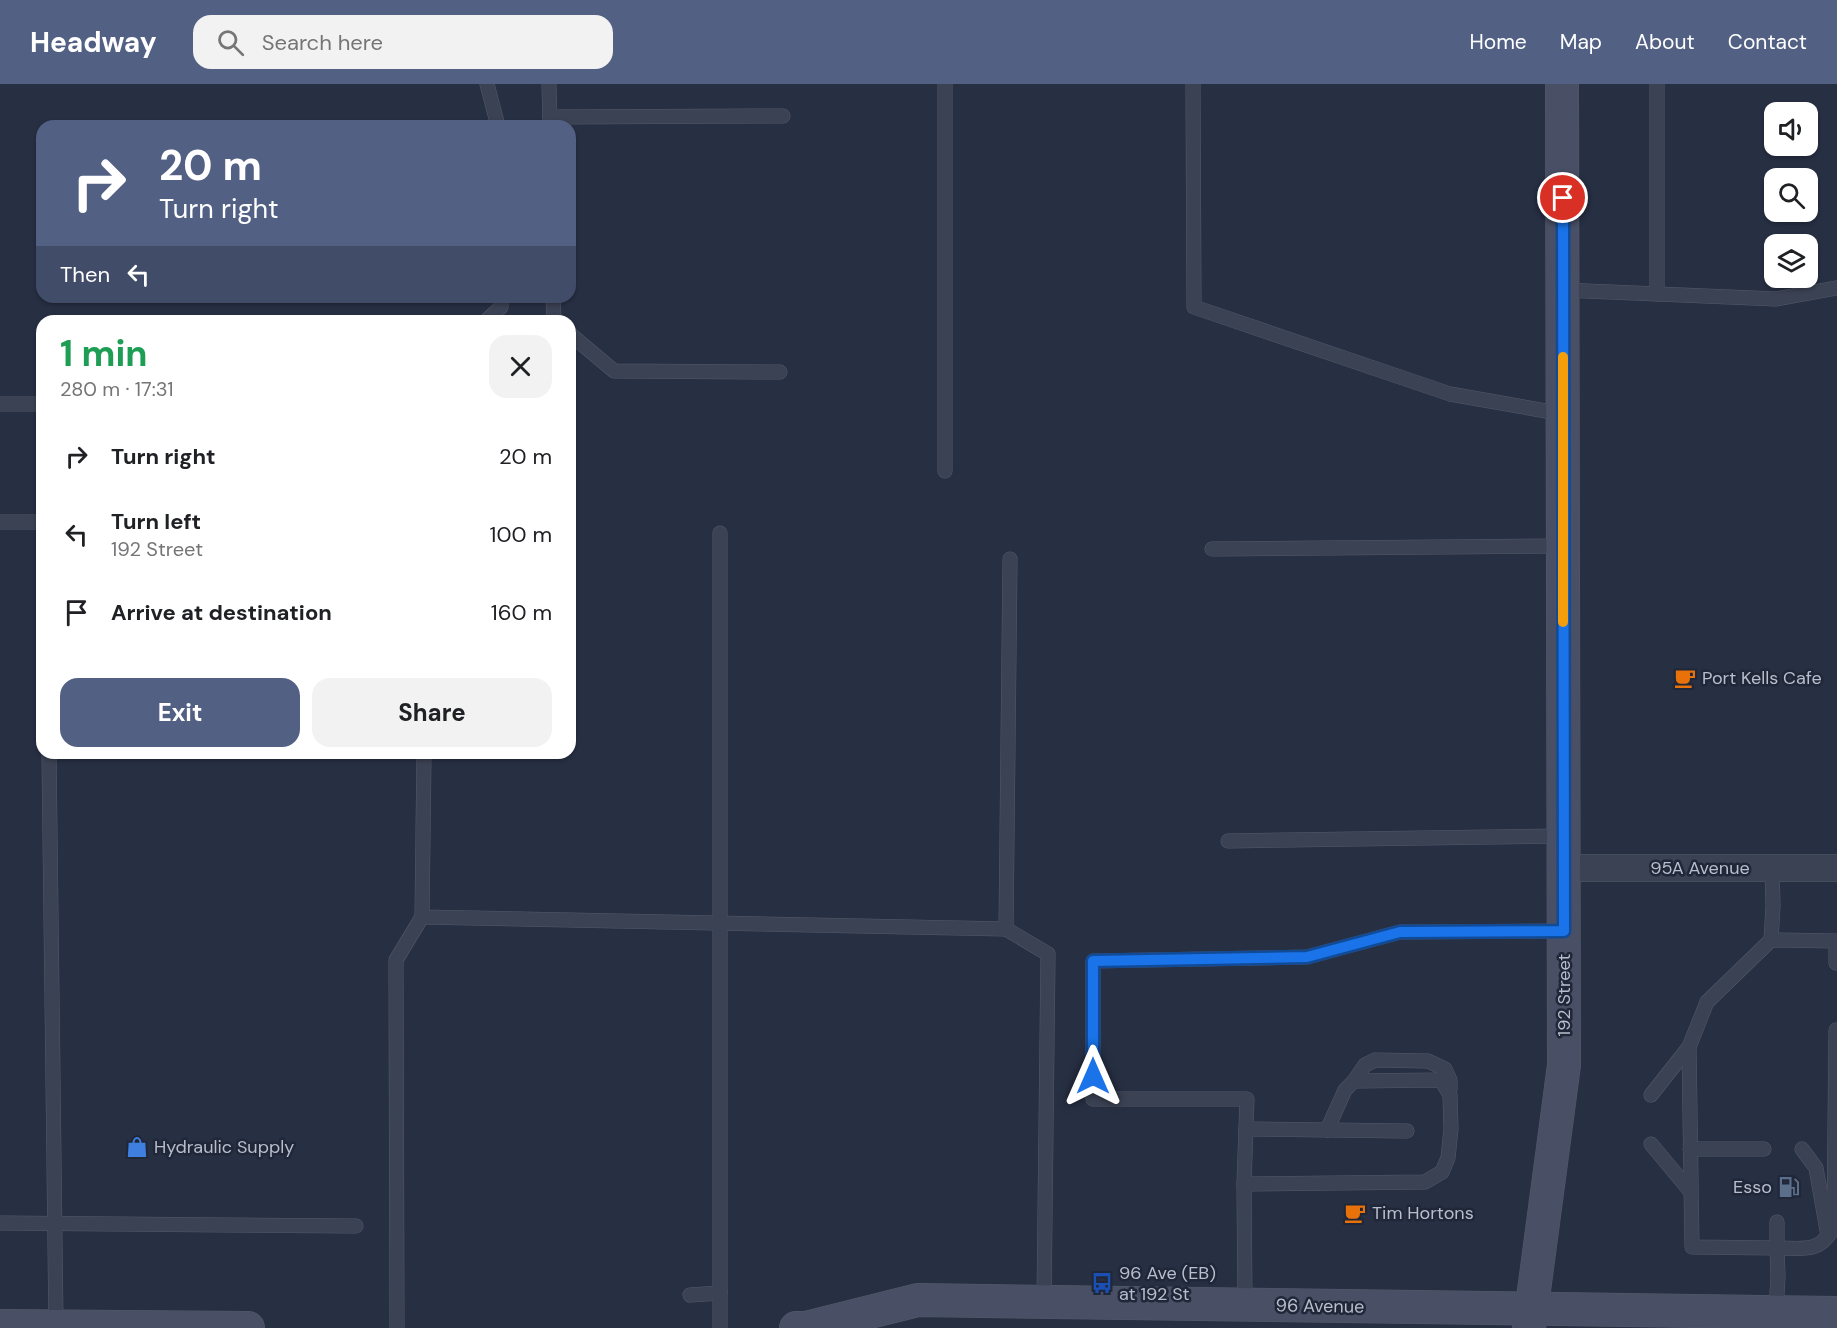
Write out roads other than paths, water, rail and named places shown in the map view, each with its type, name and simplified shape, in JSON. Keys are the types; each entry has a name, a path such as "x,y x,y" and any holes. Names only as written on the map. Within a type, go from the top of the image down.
{"main road":[{"name":"192 Street","path":"1530,1318 1564,1065 1562,84"},
{"name":"96 Avenue","path":"796,1328 806,1328 918,1300 1245,1305 1530,1318 1776,1312 1837,1313"},
{"path":"0,1326 248,1328"}],"street":[{"name":"95A Avenue","path":"1563,868 1837,868"}],"lane":[{"path":"488,84 497,120"},
{"path":"549,84 550,120"},
{"path":"945,84 945,471"},
{"path":"1193,84 1194,307 1450,394 1563,414"},
{"path":"1657,84 1657,294"},
{"path":"576,121 783,116"},
{"path":"1563,290 1776,299 1837,288"},
{"path":"492,315 501,307 501,303"},
{"path":"576,339 614,371 780,372"},
{"path":"0,404 36,404"},
{"path":"0,522 36,522"},
{"path":"720,533 720,1328"},
{"path":"1212,549 1563,546"},
{"path":"1006,929 1010,558"},
{"path":"49,759 56,1326"},
{"path":"397,1328 396,960 422,917 424,759"},
{"path":"1228,841 1563,836"},
{"path":"1651,1095 1689,1047 1707,1002 1771,940 1772,868"},
{"path":"422,917 1006,929 1048,954 1044,1302"},
{"path":"1245,1305 1244,1184 1247,1099 1093,1099 1093,961 1307,957 1400,932 1564,931"},
{"path":"1771,940 1836,941 1836,963"},
{"path":"1689,1047 1692,1247 1813,1248 1828,1238 1834,1226 1836,1030"},
{"path":"1244,1184 1425,1182 1442,1172 1448,1158 1451,1129 1450,1080 1444,1069 1428,1060 1375,1060 1365,1065 1345,1090 1327,1130"},
{"path":"1354,1081 1441,1080 1450,1095"},
{"path":"1246,1129 1407,1131"},
{"path":"1651,1144 1691,1192"},
{"path":"1690,1149 1764,1149"},
{"path":"1802,1149 1816,1168 1828,1238"},
{"path":"1776,1312 1777,1222"},
{"path":"0,1223 356,1226"},
{"path":"690,1295 720,1293"}],"place":[{"name":"Port Kells Cafe","path":"1685,678"},
{"name":"Hydraulic Supply","path":"137,1147"},
{"name":"Esso","path":"1789,1187"},
{"name":"Tim Hortons","path":"1355,1213"},
{"name":"96 Ave (EB) at 192 St","path":"1102,1283"}]}
